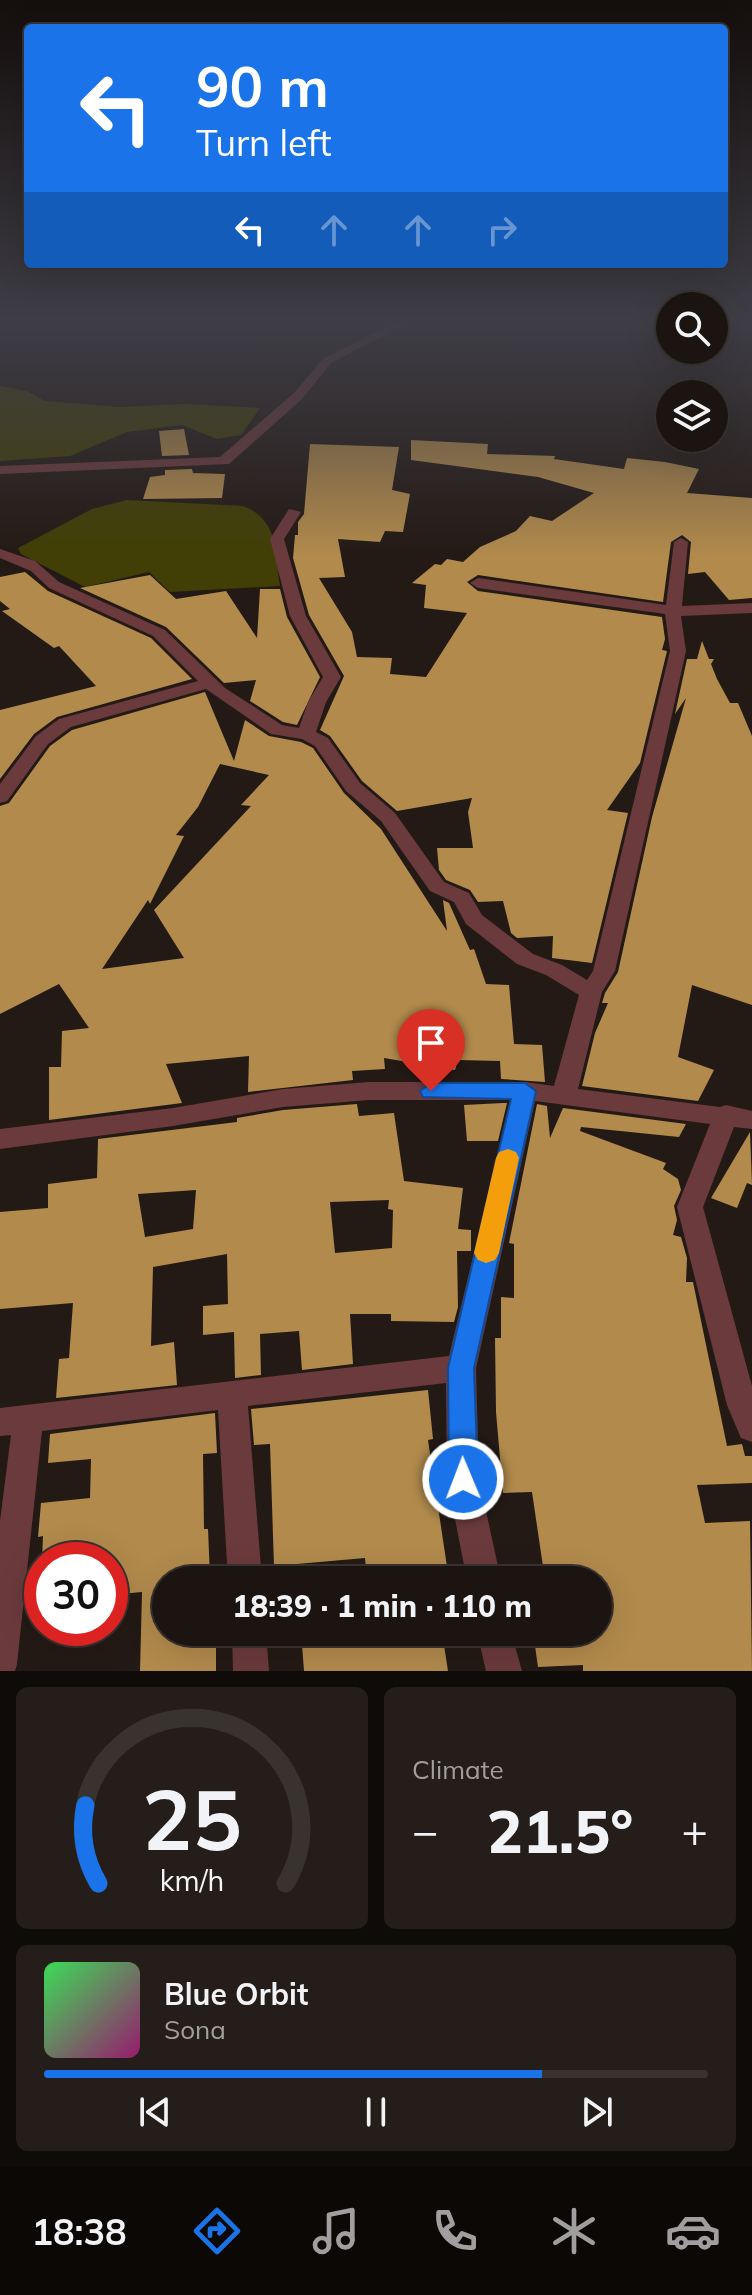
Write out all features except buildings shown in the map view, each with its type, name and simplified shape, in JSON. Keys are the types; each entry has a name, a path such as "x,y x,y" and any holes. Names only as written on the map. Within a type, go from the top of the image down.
{"street":[{"path":"0,470 224,461 295,399"},
{"path":"294,512 277,539 287,587 311,641 324,655 332,677 317,702 306,734"},
{"path":"564,1095 591,992 604,971 678,651 672,621 681,542"},
{"path":"0,553 26,560 47,575 54,585 159,633 209,683 277,730 306,734 322,742 353,787 388,817 437,886 462,898 474,919 525,959 554,970 591,992"},
{"path":"478,583 674,611 752,608"},
{"path":"0,797 52,730 65,723 209,683"},
{"path":"0,1139 173,1117 283,1098 369,1091 525,1091 739,1117 690,1207 742,1405 752,1428"},
{"path":"481,1566 463,1479 461,1368 525,1091"},
{"path":"0,1664 14,1420 461,1368"},
{"path":"232,1396 244,1566"},
{"path":"250,1646 251,1671"},
{"path":"498,1646 504,1671"}],"shaded area":[{"path":"0,399 41,399 120,407 185,404 260,408 241,435 217,439 182,425 127,432 70,456 0,461"},
{"path":"127,500 243,506 255,512 269,528 273,538 280,586 170,592 149,572 85,587 21,554 18,548 92,509"}],"slow traffic":[{"path":"486,1253 508,1158"}],"route":[{"path":"431,1091 525,1091 461,1368 463,1479"}]}
